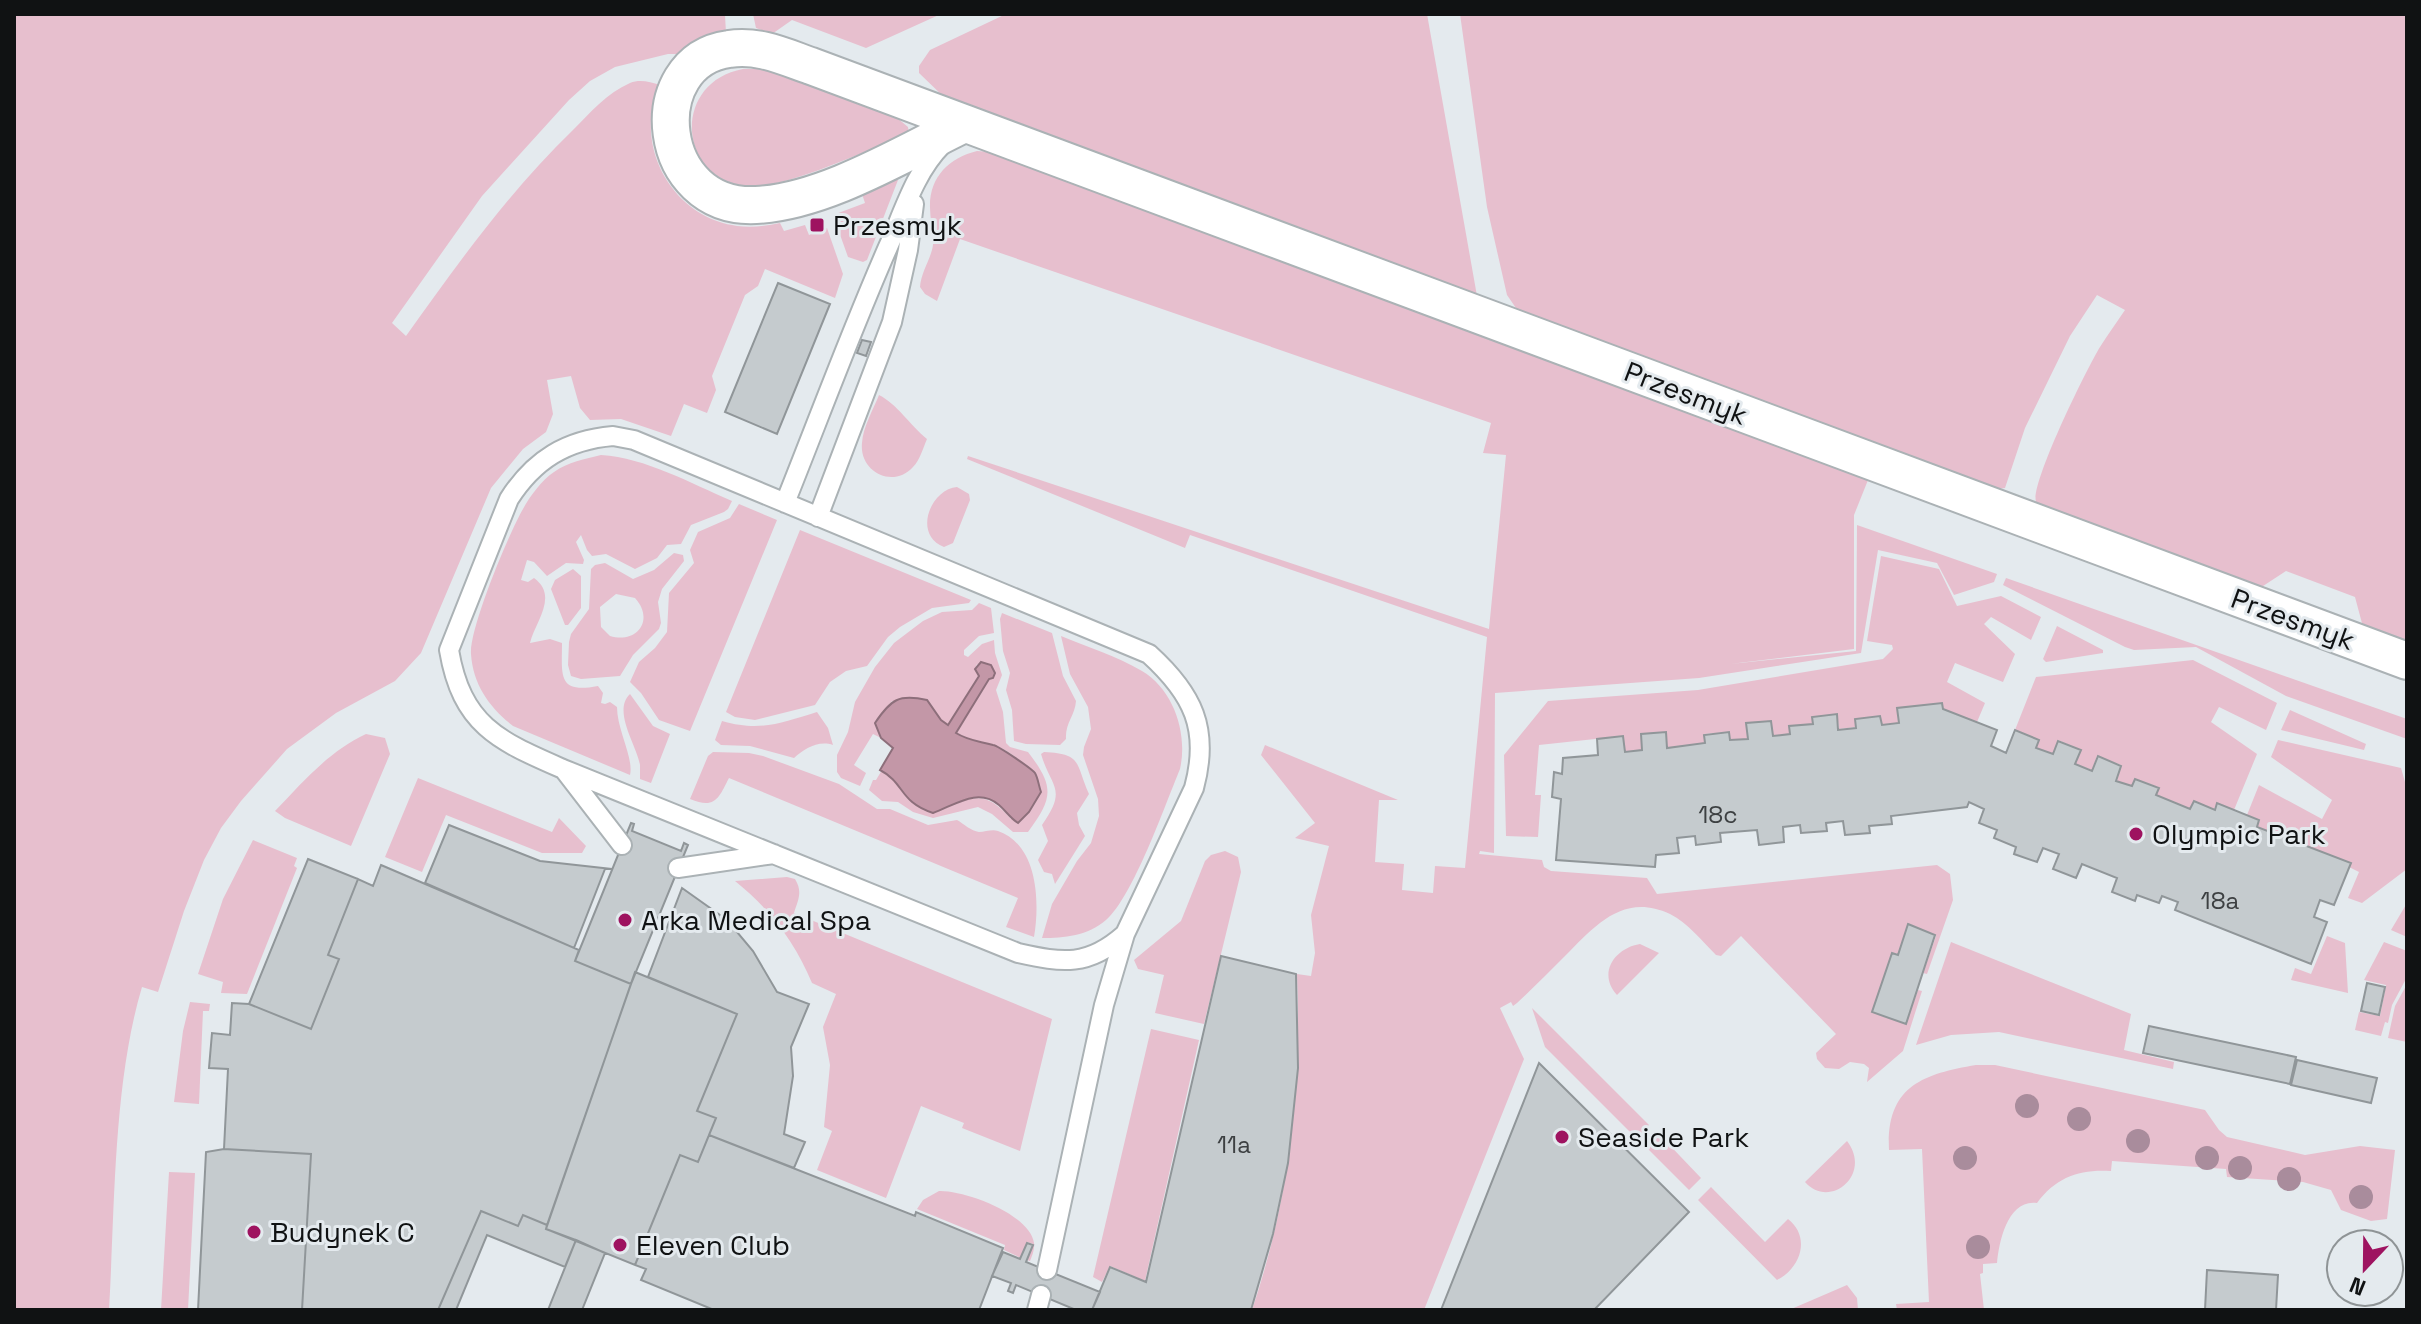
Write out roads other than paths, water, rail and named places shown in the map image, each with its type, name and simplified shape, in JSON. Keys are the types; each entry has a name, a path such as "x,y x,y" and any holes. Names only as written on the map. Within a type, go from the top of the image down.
{"street":[{"name":"Przesmyk","path":"964,124 887,164 817,191 772,204 752,205 716,199 701,189 678,161 669,128 675,95 698,61 729,49 762,49 964,124 2407,661"}],"lane":[{"path":"785,503 860,311 916,182 930,157 964,124"},
{"path":"818,517 892,322 908,250 916,182"},
{"path":"1047,1270 1104,1005 1125,934 1194,788 1201,764 1200,733 1190,702 1175,677 1149,654 634,440 613,436 574,443 555,451 520,481 509,499 449,650 453,676 461,695 489,730 510,745 563,769 1018,953 1064,962 1108,949 1125,934"},
{"path":"563,769 622,845"},
{"path":"678,868 774,854"}],"place":[{"name":"Przesmyk","path":"817,225"},
{"name":"Olympic Park","path":"2136,834"},
{"name":"Arka Medical Spa","path":"625,920"},
{"name":"Seaside Park","path":"1562,1137"},
{"name":"Budynek C","path":"254,1232"},
{"name":"Eleven Club","path":"620,1245"}]}
